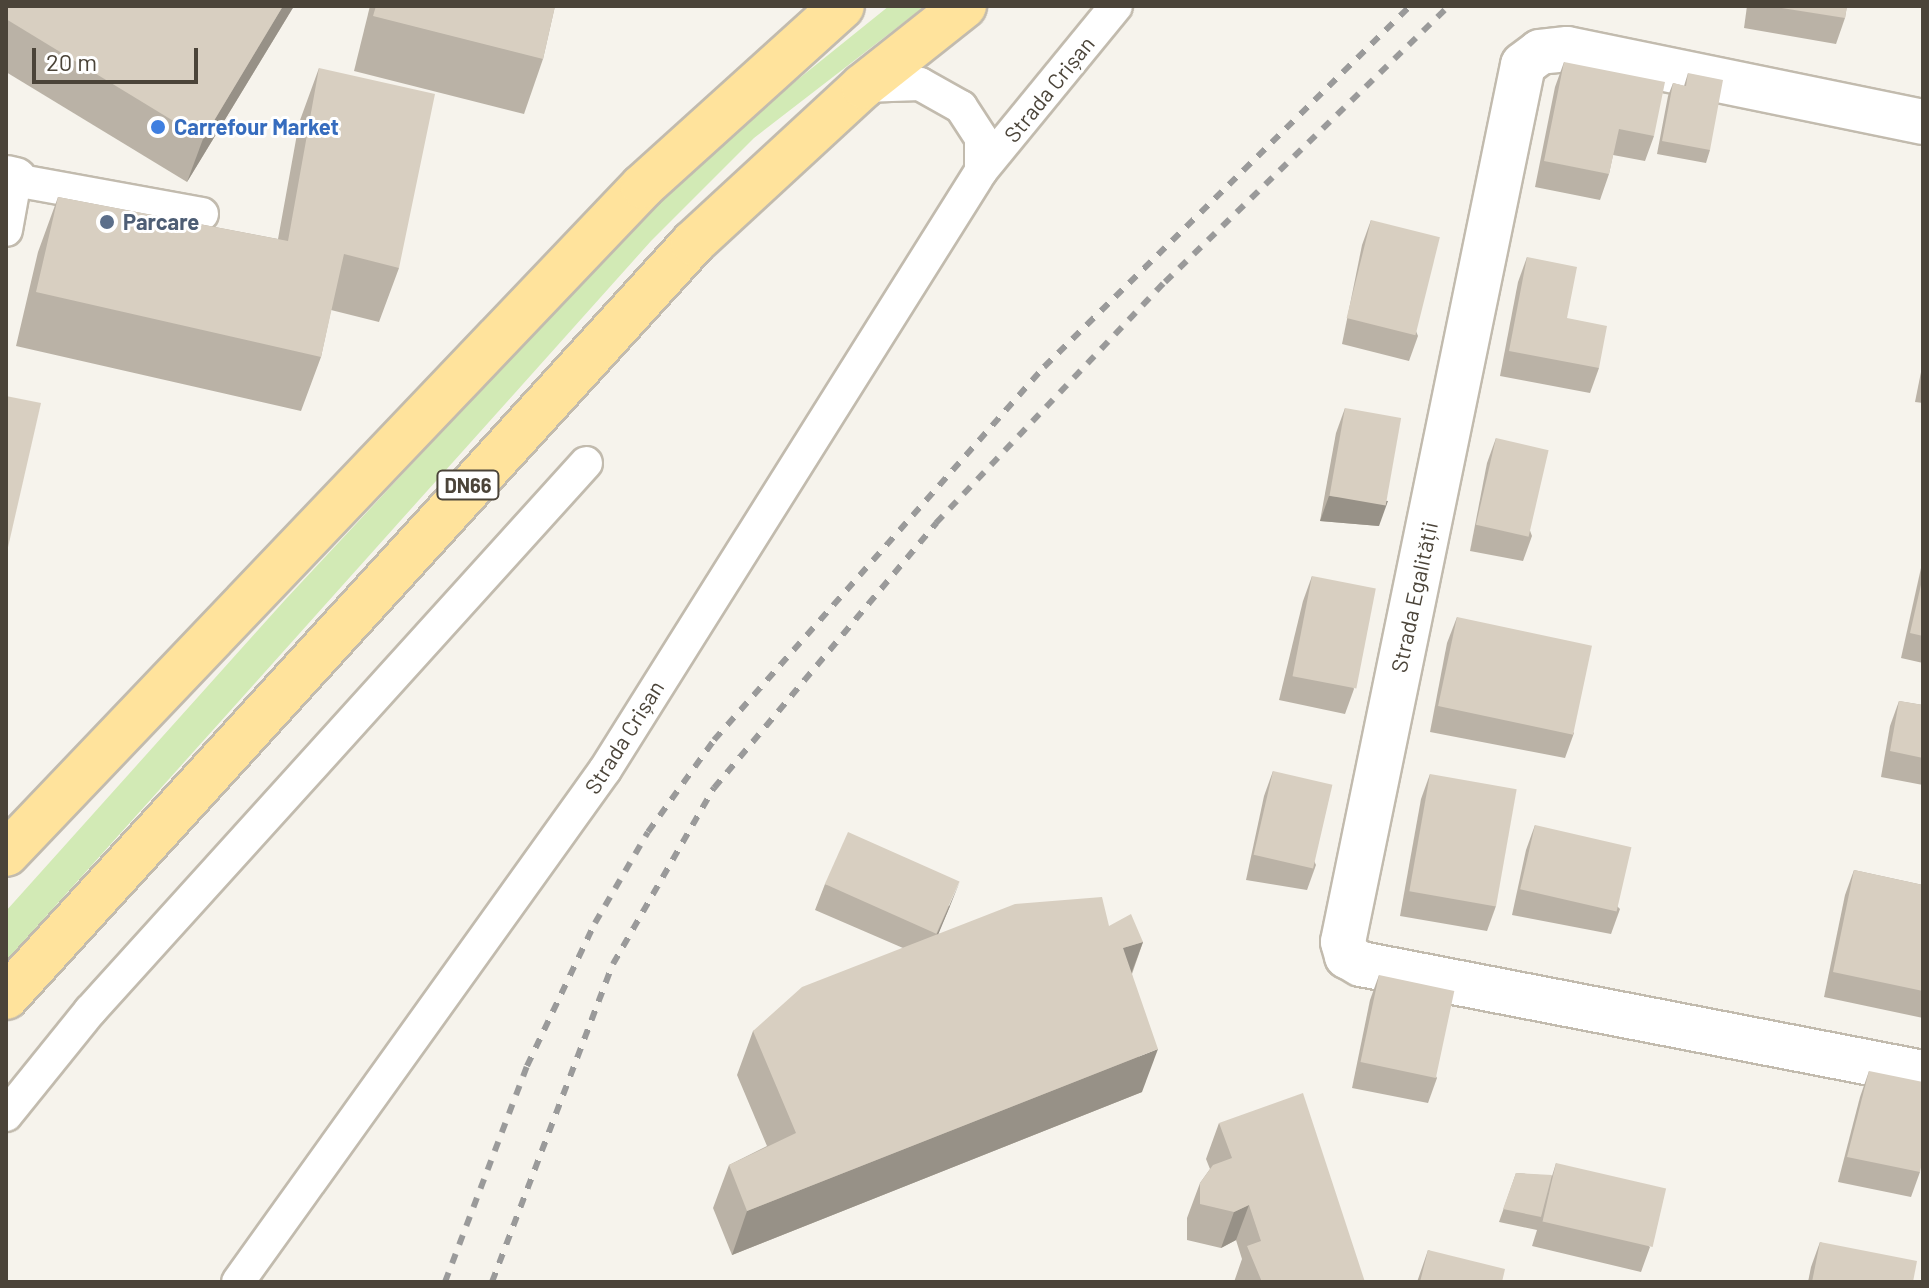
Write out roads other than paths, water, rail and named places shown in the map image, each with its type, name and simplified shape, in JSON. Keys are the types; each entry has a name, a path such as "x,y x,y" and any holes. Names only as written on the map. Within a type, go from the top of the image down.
{"main road":[{"path":"6,854 643,186 842,6"},
{"name":"DN66","path":"6,997 570,373 769,168 863,86 964,6"}],"street":[{"name":"Strada Egalității","path":"1923,122 1567,49 1540,52 1523,65 1343,942 1347,956 1361,964 1923,1073"}],"lane":[{"name":"Strada Crișan","path":"238,1282 605,770 981,171 1116,6"},
{"name":"Strada Crișan","path":"863,86 920,84 961,107 981,138 981,171"},
{"path":"6,230 11,179 202,214"},
{"path":"6,1115 90,1011 586,463"}],"railway":[{"path":"445,1282 527,1066 595,923 648,832 714,740 1044,367 1410,6"},
{"path":"492,1282 613,964 714,788 936,523 1165,282 1449,6"}],"place":[{"name":"Carrefour Market","path":"158,127"},
{"name":"Parcare","path":"107,222"}]}
